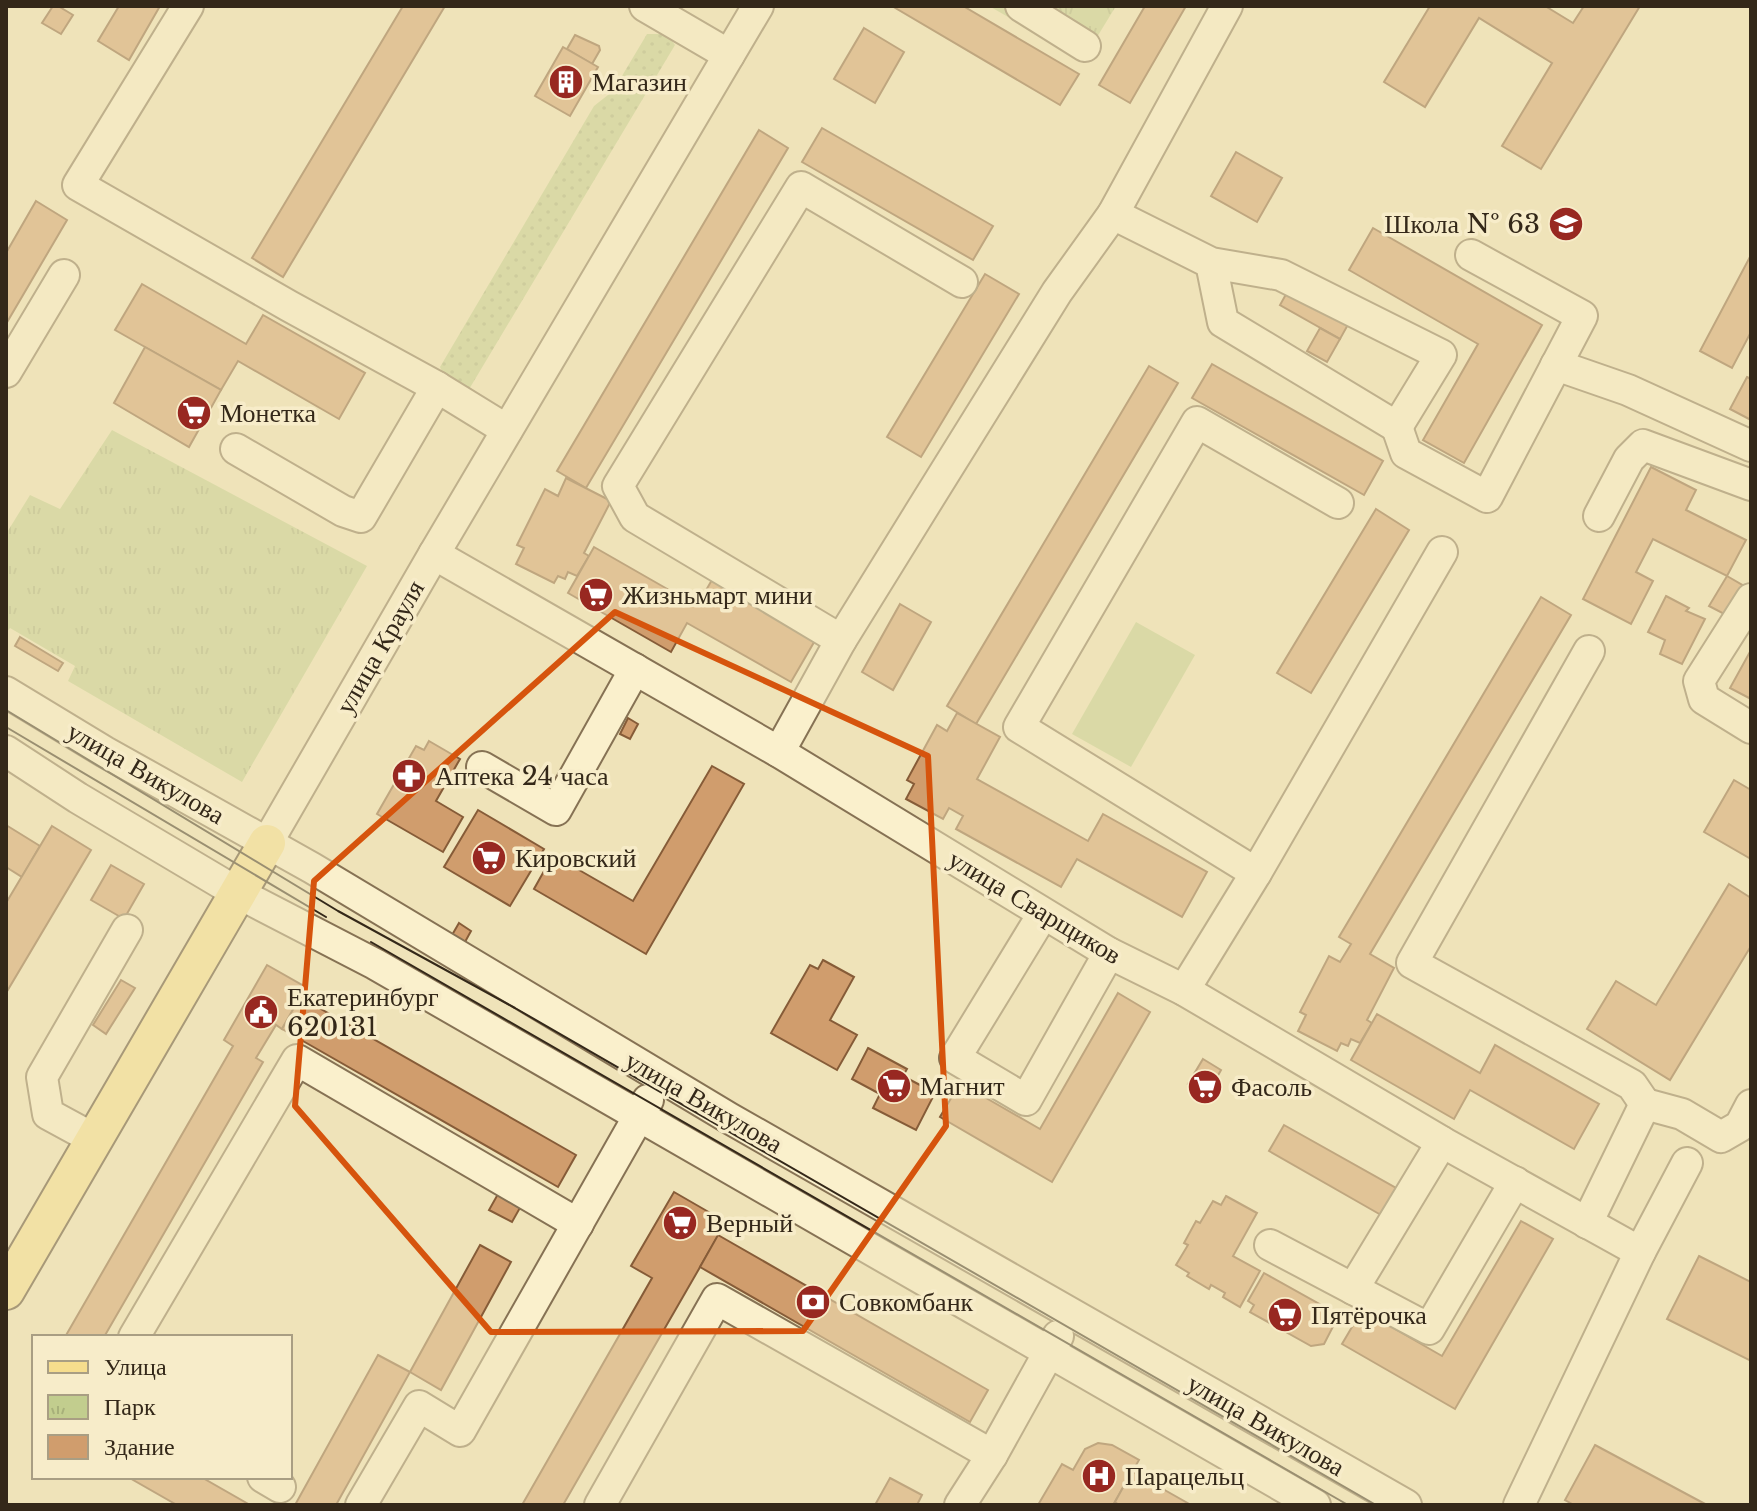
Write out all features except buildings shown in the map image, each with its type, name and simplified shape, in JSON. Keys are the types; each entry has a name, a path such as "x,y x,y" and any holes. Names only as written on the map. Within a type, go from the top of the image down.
{"main road":[{"name":"улица Крауля","path":"6,1291 267,843"}],"street":[{"path":"188,6 78,185 437,387 507,430"},
{"path":"645,6 729,55"},
{"name":"улица Крауля","path":"267,843 758,6"},
{"path":"1021,6 1085,46"},
{"path":"779,752 841,640 1057,292 1113,214 1227,6"},
{"path":"841,640 635,517 618,486 801,187 962,282"},
{"path":"1113,214 1211,263 1281,275 1441,355 1397,427"},
{"path":"1211,263 1223,322 1397,427 1406,453 1487,497 1582,316 1471,255"},
{"path":"6,372 64,275"},
{"path":"1556,365 1628,390 1751,446"},
{"path":"236,449 343,511 361,517 437,387"},
{"path":"1256,873 1019,727 1197,422 1338,503"},
{"path":"1599,516 1629,459 1643,445 1751,485"},
{"path":"1184,990 1256,873 1442,552"},
{"name":"улица Сварщиков","path":"434,554 779,752 1109,953 1184,990 1442,1142 1640,1252"},
{"path":"1751,599 1699,681 1704,699 1751,728"},
{"path":"1589,651 1412,963 1632,1085 1645,1104 1682,1114 1721,1137 1740,1126 1751,1105"},
{"path":"482,767 556,810 635,669"},
{"name":"улица Викулова","path":"6,692 660,1077 1406,1505"},
{"name":"улица Викулова","path":"6,751 78,798 238,893 375,964 1315,1505"},
{"path":"1043,914 955,1058 1026,1100 1109,953"},
{"path":"94,1139 48,1114 42,1077 127,930"},
{"path":"135,1335 297,1060 578,1224"},
{"path":"361,1505 419,1406 460,1431 660,1077"},
{"path":"1587,1223 1645,1104"},
{"path":"1353,1289 1442,1142"},
{"path":"1519,1505 1640,1252 1687,1163"},
{"path":"1270,1245 1429,1329 1515,1182"},
{"path":"600,1505 717,1299 992,1455"},
{"path":"960,1505 992,1455 1070,1313"}],"highlighted area":[{"path":"615,612 928,756 946,1126 803,1331 491,1332 295,1106 314,881"}],"green space":[{"path":"989,6 1116,6 1083,60"},
{"path":"647,34 667,34 675,45 468,391 445,378 440,367 594,106 613,91"},
{"path":"112,430 367,566 242,782 68,681 75,666 10,628 6,633 6,534 30,495 60,509"},
{"path":"1136,622 1195,655 1131,767 1072,734"}],"tram line":[{"path":"6,710 338,911 515,1008 1376,1505"},
{"path":"6,727 326,917"},
{"path":"371,942 1348,1505"}],"place":[{"name":"Магазин","path":"566,82"},
{"name":"Школа № 63","path":"1566,224"},
{"name":"Монетка","path":"194,413"},
{"name":"Жизньмарт мини","path":"596,595"},
{"name":"Аптека 24 часа","path":"409,776"},
{"name":"Кировский","path":"489,858"},
{"name":"Екатеринбург 620131","path":"261,1012"},
{"name":"Магнит","path":"894,1086"},
{"name":"Фасоль","path":"1205,1087"},
{"name":"Верный","path":"680,1223"},
{"name":"Совкомбанк","path":"813,1302"},
{"name":"Пятёрочка","path":"1285,1315"},
{"name":"Парацельц","path":"1099,1476"}]}
